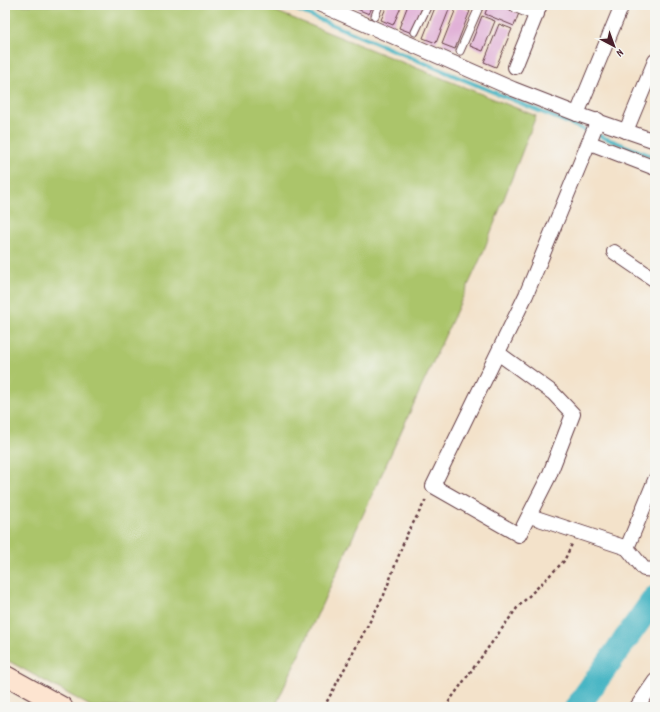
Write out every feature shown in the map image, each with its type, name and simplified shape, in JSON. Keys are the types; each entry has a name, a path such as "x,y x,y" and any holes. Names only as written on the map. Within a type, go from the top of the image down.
{"main road":[{"path":"5,675 63,707"}],"street":[{"path":"321,5 513,88 577,114 655,141"},
{"path":"515,67 538,9 516,5"},
{"path":"577,114 622,5"},
{"path":"626,130 655,61"},
{"path":"498,353 553,393 573,414 549,476 519,535 433,486 526,295 590,143 598,120"},
{"path":"590,143 655,168"},
{"path":"614,252 655,280"},
{"path":"627,548 655,480"},
{"path":"530,516 627,548 644,569 655,570"},
{"path":"637,707 650,696 655,681"}],"lane":[{"path":"375,16 379,5"},
{"path":"416,32 428,5"},
{"path":"460,51 480,5"}],"path":[{"path":"324,707 384,595 406,536 433,486"},
{"path":"445,707 517,608 564,561 577,532"}],"green space":[{"path":"5,5 260,5 536,116 482,255 275,707 92,707 5,659"}],"building":[{"path":"358,5 373,5 369,14 357,9"},
{"path":"387,5 402,5 393,25 381,20"},
{"path":"408,5 423,5 412,33 399,28"},
{"path":"436,5 451,5 436,43 423,38"},
{"path":"488,5 499,5 519,13 514,26 485,14"},
{"path":"457,6 470,11 455,49 442,44"},
{"path":"482,16 495,21 483,51 470,46"},
{"path":"499,24 512,29 496,67 484,62"}],"waterway":[{"path":"285,5 587,131"},
{"path":"597,135 655,157"},
{"path":"577,707 655,598"}]}
